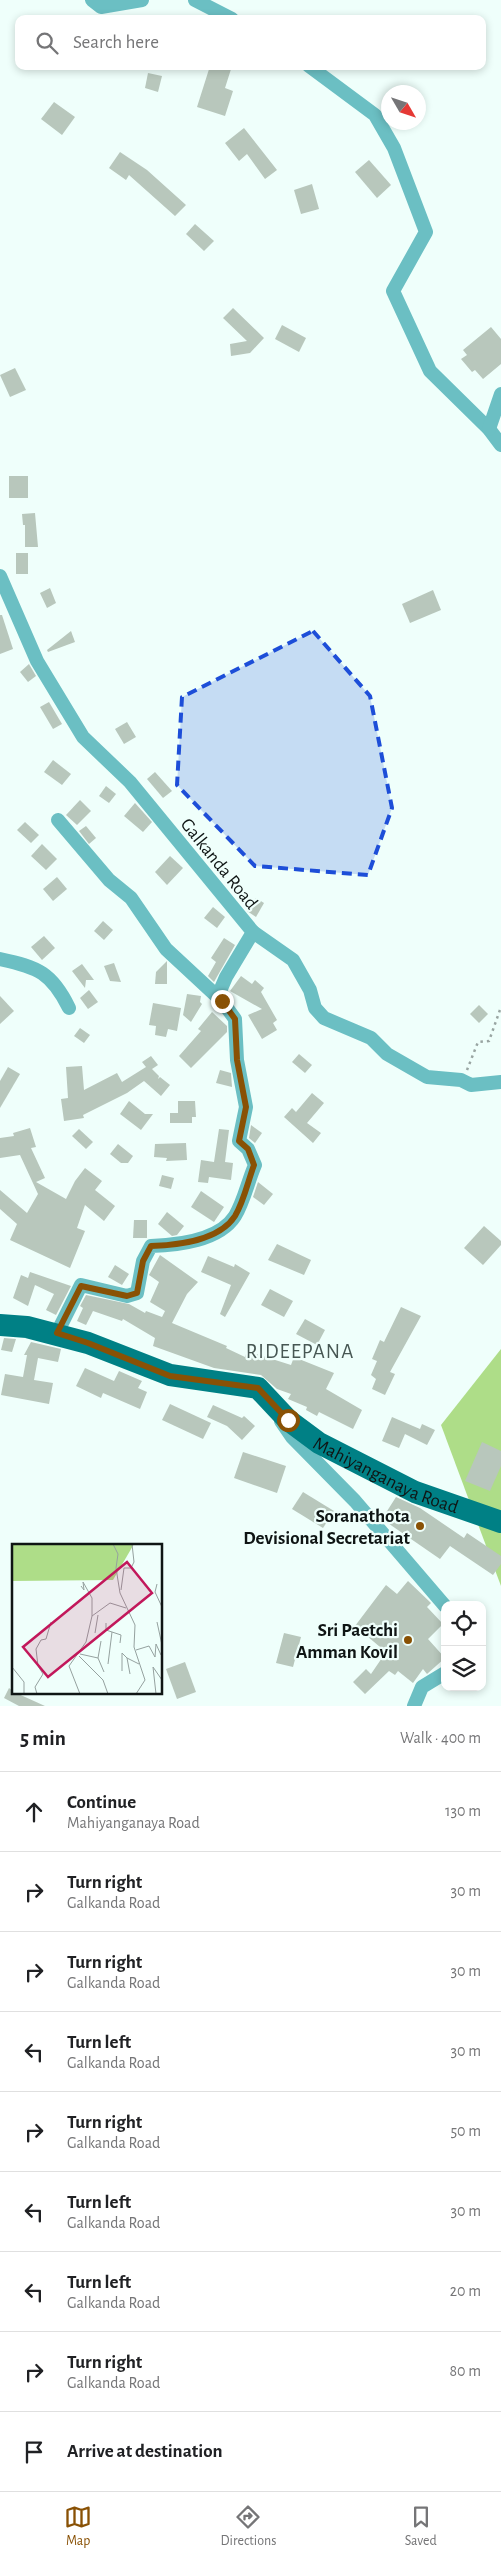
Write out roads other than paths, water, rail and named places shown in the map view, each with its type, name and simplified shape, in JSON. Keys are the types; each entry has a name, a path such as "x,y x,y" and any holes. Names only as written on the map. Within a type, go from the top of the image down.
{"main road":[{"path":"0,1325 27,1327 57,1333 88,1343 170,1376 258,1388"},
{"name":"Mahiyanganaya Road","path":"258,1388 288,1420 319,1443 415,1492 501,1522"}],"street":[{"path":"92,0 101,7 142,0"},
{"path":"195,0 224,15"},
{"path":"314,70 375,116 394,148 426,232 393,292 430,371 489,429 501,445"},
{"path":"489,429 501,394"},
{"name":"Galkanda Road","path":"0,576 37,661 83,737 130,782 253,932 226,977 220,991 222,1001"},
{"path":"57,1333 81,1286 127,1296 137,1293 143,1261 151,1246 174,1245 214,1234 235,1216 254,1165 248,1149 239,1141 246,1107 237,1060 235,1019 222,1001 166,949 131,898 108,880 58,820"},
{"path":"253,932 293,960 310,990 315,1008 324,1018 371,1038 387,1054 427,1076 460,1080 471,1085 501,1082"},
{"path":"0,960 25,964 47,976 59,988 69,1008"},
{"path":"258,1388 292,1438 355,1501 441,1601"},
{"path":"414,1706 422,1687 441,1675"}],"place":[{"name":"Soranathota Devisional Secretariat","path":"420,1526"},
{"name":"Sri Paetchi Amman Kovil","path":"408,1640"}],"district":[{"name":"RIDEEPANA","path":"300,1351"}]}
